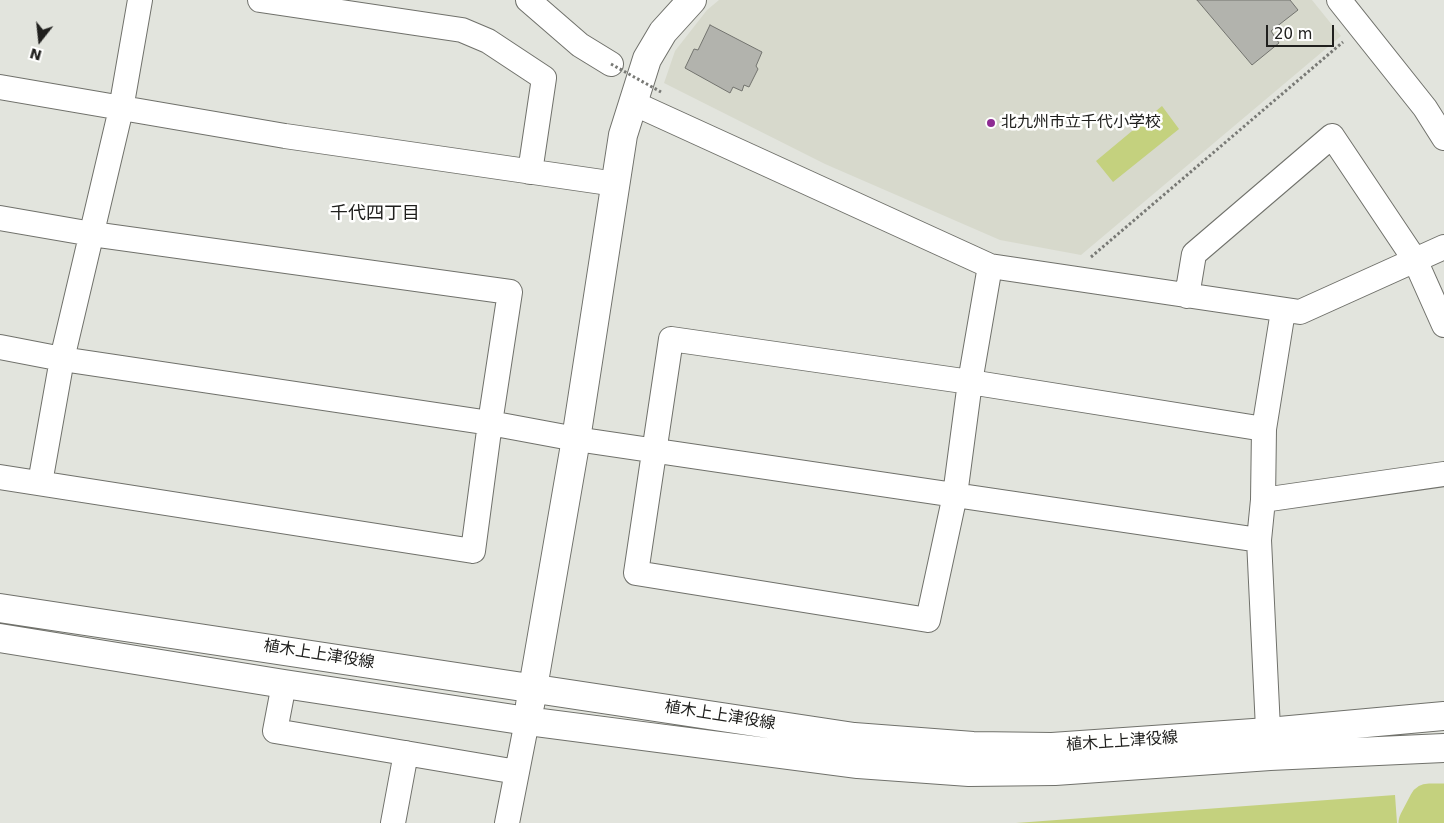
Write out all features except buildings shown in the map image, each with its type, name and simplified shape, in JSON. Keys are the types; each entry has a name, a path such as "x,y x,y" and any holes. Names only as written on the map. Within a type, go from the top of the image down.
{"main road":[{"path":"527,721 576,439 623,135 647,59 663,32 692,0"},
{"name":"植木上上津役線","path":"0,608 854,737 973,746 1052,747 1269,744 1444,748"},
{"name":"植木上上津役線","path":"0,638 527,721 858,764 969,772 1056,771 1269,744 1444,716"}],"street":[{"path":"40,483 62,359 121,109 140,0"},
{"path":"260,0 462,30 488,41 544,78 530,172"},
{"path":"528,0 580,45 611,64"},
{"path":"1339,0 1425,108 1444,138"},
{"path":"0,87 284,136 616,184"},
{"path":"633,103 990,266 1283,311 1300,312 1444,247"},
{"path":"1187,296 1194,254 1332,136 1415,260 1444,325"},
{"path":"0,218 92,234 510,292 473,551 0,477"},
{"path":"990,266 970,382 955,495 928,620 636,574 671,339 970,382 1264,429"},
{"path":"1269,744 1259,540 1263,500 1264,429 1283,311"},
{"path":"0,347 62,359 490,423 576,439 1259,540"},
{"path":"1263,500 1444,474"},
{"path":"284,684 275,731 517,772"},
{"path":"507,823 527,721"},
{"path":"393,823 406,753"}],"path":[{"path":"1084,263 1360,27"},
{"path":"611,64 661,92"}],"shaded area":[{"name":"北九州市立千代小学校","path":"719,0 1312,0 1341,36 1081,255 1000,240 825,164 664,83 675,51 707,10"},
{"path":"1162,106 1179,129 1113,182 1096,161"},
{"path":"1395,795 1397,823 1016,823"}],"waterway":[{"path":"1419,823 1429,804 1444,804"}],"place":[{"name":"北九州市立千代小学校","path":"991,123"}],"district":[{"name":"千代四丁目","path":"375,214"}]}
